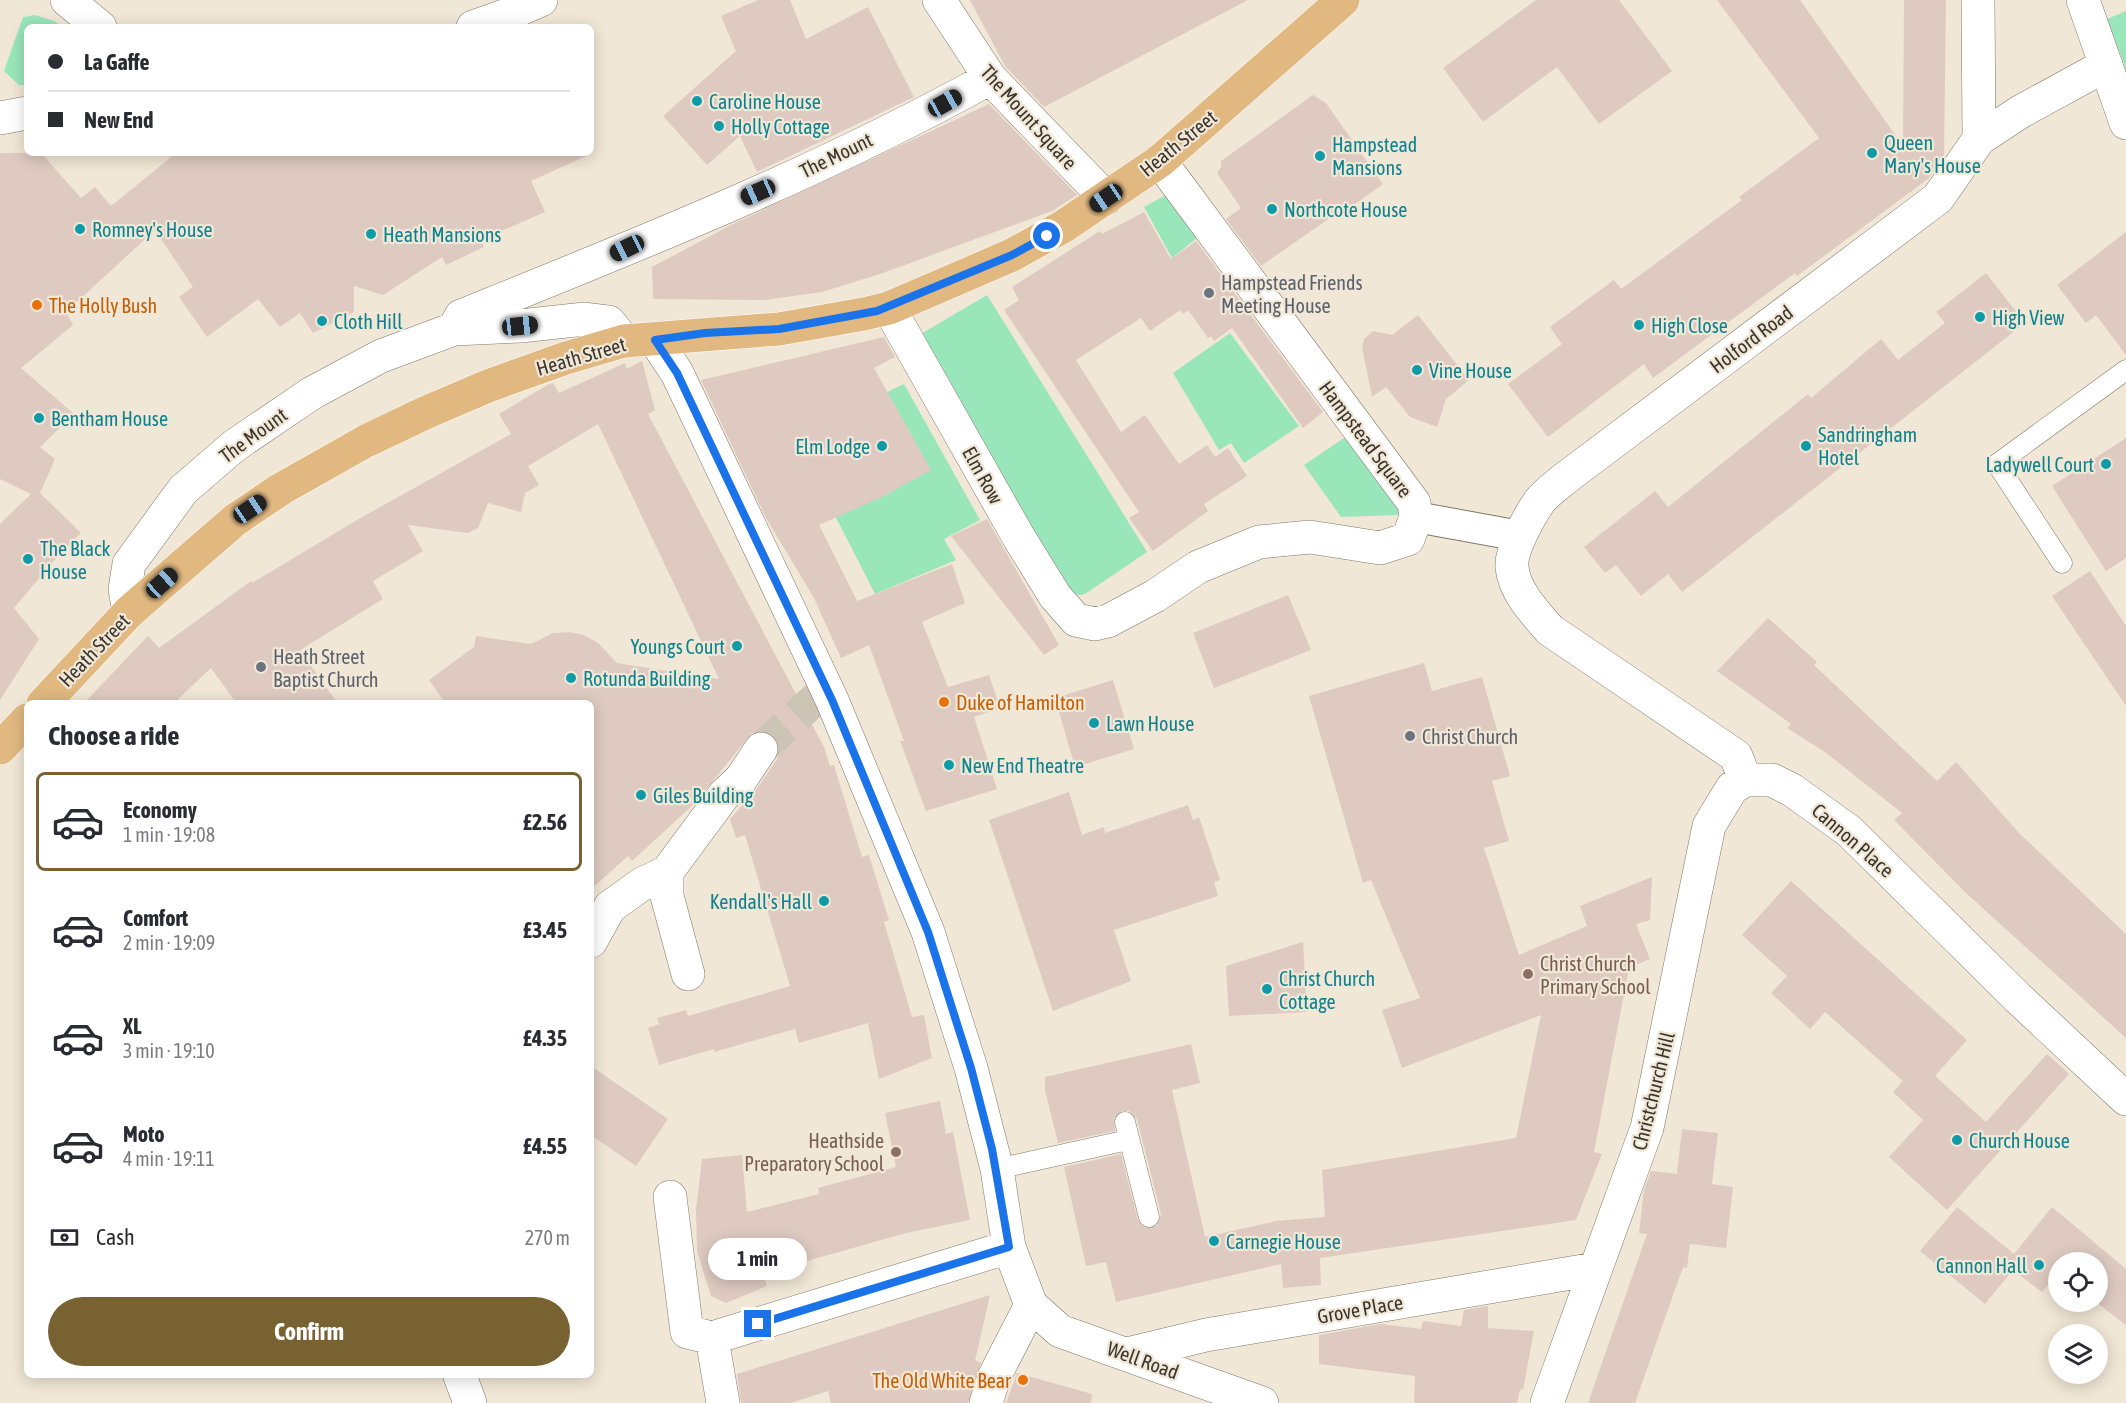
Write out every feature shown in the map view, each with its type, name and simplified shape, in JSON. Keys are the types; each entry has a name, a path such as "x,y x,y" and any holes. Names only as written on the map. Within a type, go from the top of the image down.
{"main road":[{"name":"Heath Street","path":"47,700 129,612 235,520 281,489 366,441 488,386 566,358 640,340 705,333 779,329 889,308 1012,255 1064,226 1160,161 1343,0"},
{"path":"0,748 24,723"}],"street":[{"path":"67,0 96,24"},
{"path":"482,24 541,0"},
{"path":"1978,0 1978,139"},
{"path":"2083,0 2126,123"},
{"name":"The Mount Square","path":"936,2 990,78 1106,198"},
{"name":"Holford Road","path":"1520,536 1540,501 1563,480 1938,198 1978,139 2020,112 2106,65"},
{"name":"The Mount","path":"454,329 461,316 705,216 836,156 945,103 990,78"},
{"path":"0,118 24,114"},
{"name":"Hampstead Square","path":"1095,624 1108,621 1155,597 1198,567 1259,542 1310,537 1380,548 1408,539 1416,517 1414,503 1160,161"},
{"name":"Elm Row","path":"889,308 1018,536 1055,596 1076,620 1095,624"},
{"name":"The Mount","path":"129,612 125,589 129,564 183,489 234,446 312,393 381,356 454,329 520,326 585,319 609,322 640,340 677,373 832,700 928,932 971,1068 997,1169 1009,1247 1031,1305"},
{"path":"1416,517 1520,536 1511,566 1520,591 1533,611 1550,630 1736,756 1745,780"},
{"path":"594,936 610,907 642,884 667,872 712,811 741,779 762,748"},
{"name":"Cannon Place","path":"1745,780 1772,780 1792,790 1849,831 2010,990 2126,1099"},
{"name":"Christchurch Hill","path":"1547,1403 1647,1128 1709,826 1732,788 1745,780"},
{"path":"667,872 667,896 688,974"},
{"path":"670,1197 687,1332 712,1338 1009,1247"},
{"name":"Grove Place","path":"1127,1354 1206,1335 1595,1269"},
{"path":"986,1403 994,1377 1031,1305"},
{"name":"Well Road","path":"1031,1305 1060,1331 1262,1403"},
{"path":"712,1338 723,1403"},
{"path":"461,1378 470,1403"}],"lane":[{"path":"2062,563 1997,464 2126,370"},
{"path":"997,1169 1126,1131 1149,1217"}],"green space":[{"path":"2126,11 2126,69 2107,19"},
{"path":"35,15 58,24 24,24 24,85 19,85 4,71 23,17"},
{"path":"1173,191 1202,234 1172,258 1144,207"},
{"path":"987,295 1147,552 1085,594 1070,593 914,338"},
{"path":"1230,333 1299,426 1244,463 1231,443 1219,450 1173,373"},
{"path":"904,384 980,520 944,539 956,560 875,594 822,490 877,499 930,470 887,392"},
{"path":"1347,436 1400,511 1397,515 1341,517 1304,465"}],"building":[{"path":"758,0 790,0 806,39 868,7 914,97 757,172 740,136 707,165 663,116 736,51 721,16"},
{"path":"970,0 1248,0 1044,107 1005,66"},
{"path":"1536,0 1619,0 1672,71 1599,124 1557,67 1483,122 1443,68"},
{"path":"1717,0 1800,0 1903,146 1904,0 1946,0 1944,156 1928,179 1797,276 1795,273 1653,378 1644,364 1548,437 1508,384 1562,344 1550,327 1614,280 1621,289 1742,200 1739,197 1819,138"},
{"path":"1313,95 1326,103 1383,184 1336,218 1334,215 1261,266 1226,219 1241,208 1217,173 1221,167 1221,161"},
{"path":"989,104 1077,195 1052,211 880,274 822,292 764,300 653,299 652,267 735,223"},
{"path":"0,153 44,156 81,198 95,187 111,206 172,156 586,156 531,181 545,212 481,240 484,247 446,265 442,257 383,295 354,286 354,312 313,333 300,313 280,327 258,299 207,337 179,297 193,287 155,230 66,312 73,325 21,368 74,414 40,447 55,459 40,493 81,533 58,556 14,608 39,639 0,700 0,524 31,494 0,479"},
{"path":"1144,212 1171,259 1196,241 1323,412 1303,428 1232,328 1214,341 1211,336 1208,338 1188,310 1183,314 1180,310 1150,331 1141,318 1076,360 1121,432 1145,415 1179,464 1207,445 1215,457 1228,448 1247,476 1204,504 1208,511 1153,551 1129,518 1139,512 1004,310 1019,300 1012,287 1100,231 1102,234"},
{"path":"2126,232 2126,355 2096,315 2086,323 2057,285"},
{"path":"1986,273 2025,323 1682,592 1668,574 1641,596 1616,565 1605,573 1584,547 1655,491 1668,507 1808,394 1811,398 1881,339 1898,360 1945,323 1936,312"},
{"name":"Vine House","path":"1418,315 1469,380 1446,399 1437,427 1410,417 1386,387 1372,397 1362,347 1364,339 1373,331 1392,335"},
{"path":"884,337 895,357 874,368 931,470 884,496 819,525 857,601 952,564 965,603 922,622 948,687 989,675 1000,708 974,717 997,789 926,811 900,741 904,741 869,645 841,658 814,598 766,518 701,380"},
{"path":"642,361 655,410 648,414 824,747 830,766 834,765 862,857 869,855 889,920 884,922 912,1017 924,1015 932,1058 879,1079 868,1023 799,1043 795,1029 659,1065 648,1028 659,1024 657,1018 686,1010 688,1016 790,986 745,835 736,838 730,819 756,790 777,759 780,750 777,740 772,734 762,730 752,733 694,804 632,861 628,856 594,886 594,700 443,700 429,680 474,647 476,636 531,644 553,633 569,632 584,635 598,643 617,663 719,679 598,424 528,466 539,485 525,493 521,512 488,503 478,528 468,533 408,525 423,551 373,581 383,599 300,650 335,700 234,700 211,668 177,700 87,700 148,636 159,648 251,581 252,583 357,520 511,434 499,414 549,384 553,383 559,393 625,363 627,369"},
{"name":"Ladywell Court","path":"2126,438 2126,558 2106,571 2052,486"},
{"path":"987,519 1059,645 1044,655 951,536"},
{"path":"2090,571 2126,626 2126,706 2052,596"},
{"path":"1288,595 1311,650 1214,688 1193,633"},
{"path":"1768,618 1817,662 1814,665 1937,781 1956,762 2019,833 2126,934 2126,1038 1966,893 1894,820 1902,813 1825,752 1787,728 1791,724 1717,671"},
{"path":"1424,663 1432,691 1482,677 1510,776 1492,781 1509,841 1484,848 1519,955 1587,926 1580,906 1652,877 1650,920 1636,924 1650,959 1629,968 1594,1152 1602,1154 1576,1220 1320,1258 1321,1285 1283,1288 1281,1264 1116,1302 1106,1262 1086,1266 1064,1167 1121,1154 1138,1220 1145,1228 1157,1226 1161,1214 1137,1119 1129,1111 1122,1111 1114,1118 1115,1131 1058,1143 1045,1090 1045,1077 1191,1044 1200,1083 1172,1090 1205,1237 1276,1221 1325,1217 1322,1170 1516,1138 1541,1015 1402,1068 1382,1010 1420,998 1371,880 1363,883 1309,696"},
{"name":"Lawn House","path":"1113,680 1134,749 1075,767 1055,698"},
{"path":"1069,792 1082,835 1104,827 1105,833 1188,805 1193,820 1199,817 1220,880 1214,882 1218,896 1114,930 1131,981 1053,1011 989,820"},
{"path":"1791,881 1967,1040 1935,1076 1986,1122 2047,1054 2069,1074 1947,1210 1889,1157 1923,1120 1893,1092 1903,1081 1825,1012 1810,1029 1771,993 1787,976 1742,935"},
{"name":"Christ Church Cottage","path":"1303,942 1307,1012 1229,1016 1226,966"},
{"path":"594,1068 668,1119 636,1166 594,1137"},
{"path":"940,1101 946,1134 953,1132 970,1220 906,1233 793,1265 764,1278 767,1286 726,1303 711,1296 697,1251 696,1210 702,1159 742,1155 747,1212 819,1194 818,1188 896,1167 885,1113"},
{"path":"1682,1129 1718,1133 1712,1184 1733,1187 1726,1248 1690,1244 1687,1268 1683,1267 1635,1403 1588,1403 1647,1234 1639,1233 1644,1190 1651,1171 1677,1174"},
{"path":"1957,1207 2014,1254 2052,1207 2106,1252 2048,1252 2048,1285 2042,1292 2013,1270 1985,1304 1920,1251"},
{"path":"2108,1254 2126,1269 2126,1325 2108,1311"},
{"path":"990,1295 975,1361 981,1362 968,1403 831,1403 828,1391 791,1403 741,1403 737,1374"},
{"path":"1488,1306 1488,1328 1534,1331 1523,1390 1520,1389 1517,1403 1414,1403 1415,1376 1319,1364 1319,1335 1381,1324 1421,1329 1423,1321 1461,1326 1464,1310"},
{"name":"The Old White Bear","path":"1017,1373 1092,1394 1091,1403 1006,1403"}],"tunnel":[{"path":"761,749 826,689"}],"place":[{"name":"Caroline House","path":"697,101"},
{"name":"Holly Cottage","path":"719,126"},
{"name":"Queen Mary's House","path":"1872,153"},
{"name":"Hampstead Mansions","path":"1320,156"},
{"name":"Northcote House","path":"1272,209"},
{"name":"Romney's House","path":"80,229"},
{"name":"Heath Mansions","path":"371,234"},
{"name":"Hampstead Friends Meeting House","path":"1209,293"},
{"name":"The Holly Bush","path":"37,305"},
{"name":"High View","path":"1980,317"},
{"name":"Cloth Hill","path":"322,321"},
{"name":"High Close","path":"1639,325"},
{"name":"Vine House","path":"1417,370"},
{"name":"Bentham House","path":"39,418"},
{"name":"Elm Lodge","path":"882,446"},
{"name":"Sandringham Hotel","path":"1806,446"},
{"name":"Ladywell Court","path":"2106,464"},
{"name":"The Black House","path":"28,559"},
{"name":"Youngs Court","path":"737,646"},
{"name":"Heath Street Baptist Church","path":"261,667"},
{"name":"Rotunda Building","path":"571,678"},
{"name":"Duke of Hamilton","path":"944,702"},
{"name":"Lawn House","path":"1094,723"},
{"name":"Christ Church","path":"1410,736"},
{"name":"New End Theatre","path":"949,765"},
{"name":"Giles Building","path":"641,795"},
{"name":"Kendall's Hall","path":"824,901"},
{"name":"Christ Church Primary School","path":"1528,974"},
{"name":"Christ Church Cottage","path":"1267,989"},
{"name":"Church House","path":"1957,1140"},
{"name":"Heathside Preparatory School","path":"896,1152"},
{"name":"Carnegie House","path":"1214,1241"},
{"name":"Cannon Hall","path":"2039,1265"},
{"name":"The Old White Bear","path":"1023,1380"}],"route":[{"path":"758,1324 1009,1247 992,1149 971,1068 928,932 832,700 677,373 655,340 705,333 779,329 889,308 1012,255 1047,236"}]}
